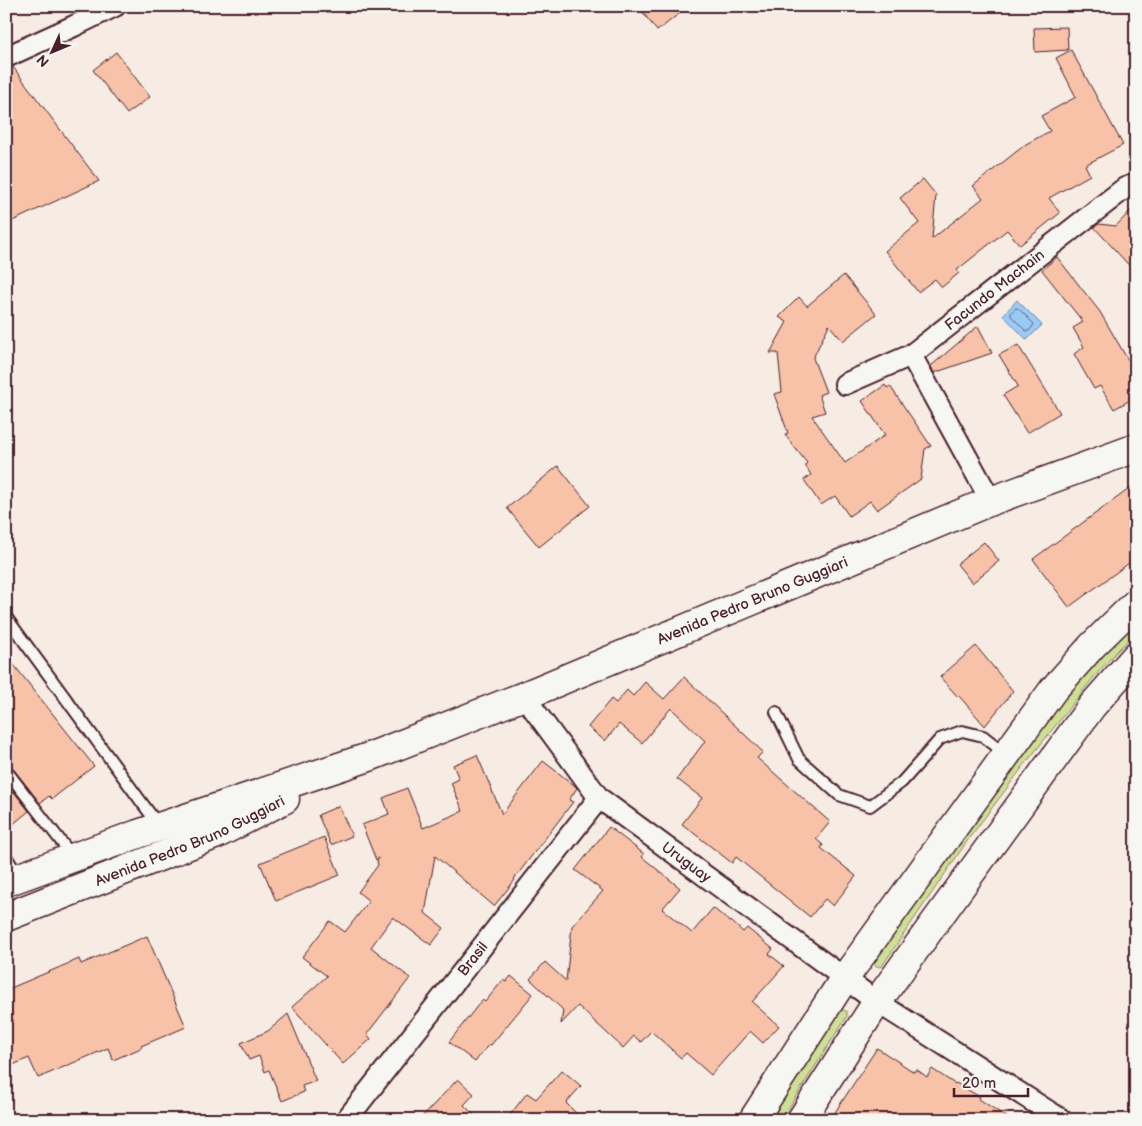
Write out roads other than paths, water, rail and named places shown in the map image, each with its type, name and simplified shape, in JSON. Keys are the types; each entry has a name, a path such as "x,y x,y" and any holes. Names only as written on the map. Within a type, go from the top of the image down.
{"main road":[{"name":"Avenida Pedro Bruno Guggiari","path":"10,872 73,858 369,757 524,696 991,501 1136,448"},
{"path":"753,1120 844,979 1053,690 1092,646 1136,603"},
{"path":"801,1120 876,1002 1092,706 1136,656"},
{"name":"Avenida Pedro Bruno Guggiari","path":"6,918 217,834 369,757"}],"street":[{"path":"6,57 115,6"},
{"name":"Facundo Machain","path":"845,384 911,355 1125,188 1136,184"},
{"path":"911,355 991,501"},
{"name":"Uruguay","path":"524,696 599,798 876,1002 1062,1120"},
{"name":"Brasil","path":"346,1120 599,798"}],"lane":[{"path":"6,617 160,827"},
{"path":"776,712 799,760 839,795 870,806 902,782 940,739 962,731 983,736 1006,755"},
{"path":"6,770 73,858"}],"water":[{"path":"1017,300 1042,325 1027,340 1003,315"}]}
